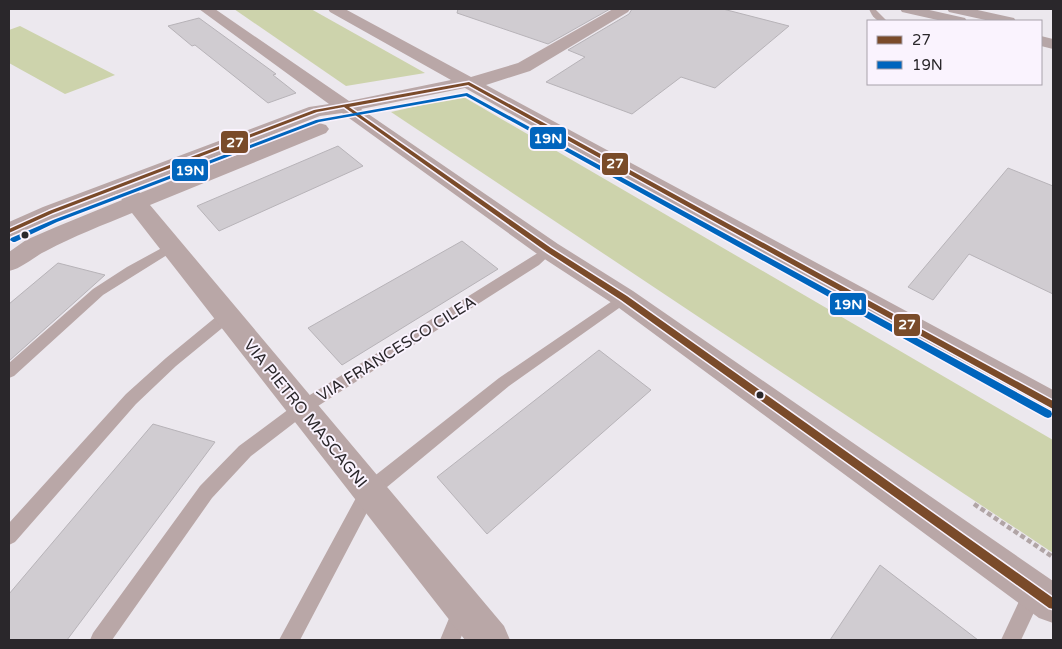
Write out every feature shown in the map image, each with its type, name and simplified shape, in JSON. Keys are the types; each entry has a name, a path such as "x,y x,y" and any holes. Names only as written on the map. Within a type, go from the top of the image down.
{"main road":[{"path":"907,9 956,20"},
{"path":"954,9 1004,20"}],"street":[{"path":"206,9 549,250 624,298 1044,597"},
{"path":"335,9 1053,405"},
{"path":"9,231 46,214 128,194 337,122 346,107 488,80 524,67 623,9"},
{"path":"9,263 128,194"},
{"name":"VIA PIETRO MASCAGNI","path":"128,194 490,640"}],"lane":[{"path":"872,9 882,20"},
{"path":"9,372 98,292 171,247"},
{"name":"VIA FRANCESCO CILEA","path":"100,640 206,492 245,451 302,408 535,262 549,250"},
{"path":"289,640 369,491 504,382 624,298"},
{"path":"9,536 131,399 175,358 227,316"},
{"path":"1011,640 1044,597"},
{"path":"450,640 464,608"}],"green space":[{"path":"234,9 311,9 425,73 346,86"},
{"path":"20,26 115,75 65,94 9,63 9,30"},
{"path":"462,96 1053,440 1053,553 391,112"}],"building":[{"path":"458,9 610,9 548,44 457,13"},
{"path":"632,9 723,9 789,26 715,88 681,77 632,114 546,82 585,57 568,50 629,14"},
{"path":"199,18 276,74 273,75 296,93 268,103 168,26"},
{"path":"338,146 363,166 219,231 197,206"},
{"path":"1008,168 1053,186 1053,294 969,254 933,300 908,287"},
{"path":"462,241 498,269 342,365 308,328"},
{"path":"58,263 105,275 9,361 9,304"},
{"path":"599,350 651,390 487,534 437,477"},
{"path":"153,424 215,442 67,640 9,640 9,594"},
{"path":"880,565 978,640 830,640"}],"transit line":[{"name":"27","path":"469,83 1053,405"},
{"name":"27","path":"9,231 51,212 316,111 469,83"},
{"name":"19N","path":"13,240 55,221 318,121 467,94 1048,414"},
{"name":"27","path":"346,107 549,250 624,298 1053,604"}]}
